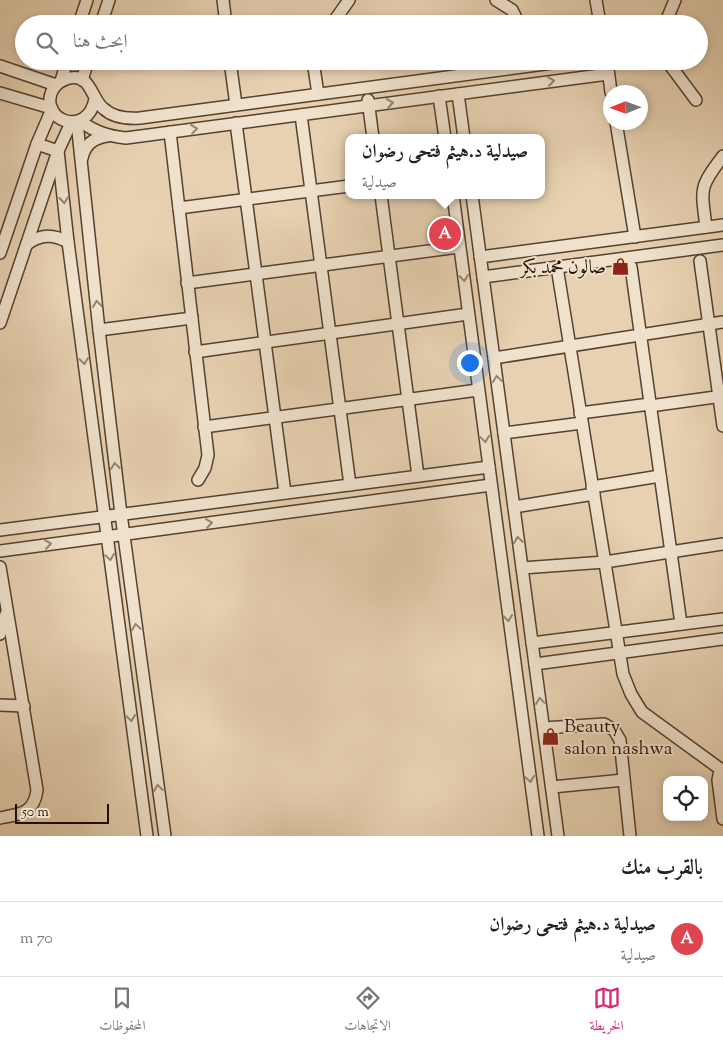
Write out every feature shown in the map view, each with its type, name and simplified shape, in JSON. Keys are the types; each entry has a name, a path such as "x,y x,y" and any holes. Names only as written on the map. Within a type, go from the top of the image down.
{"street":[{"path":"82,15 87,0"},
{"path":"104,15 109,0"},
{"path":"223,0 225,15"},
{"path":"338,15 348,0"},
{"path":"496,0 512,10 514,15"},
{"path":"596,0 598,15"},
{"path":"669,15 675,0"},
{"path":"0,66 59,83 75,78 82,80 88,84 93,91 95,99 103,109 114,116 127,119 366,88 485,70"},
{"path":"0,253 37,144 52,109 51,96 64,70"},
{"path":"82,80 85,70"},
{"path":"231,70 236,105"},
{"path":"314,70 318,94"},
{"path":"608,70 610,85"},
{"path":"674,70 696,100"},
{"path":"81,160 83,152 92,140 99,137 126,138 608,74"},
{"path":"366,88 372,134"},
{"path":"0,93 52,109 60,119 76,122 107,136"},
{"path":"458,94 463,134"},
{"path":"440,96 445,134"},
{"path":"0,323 58,151 76,122 88,116 93,108 95,99"},
{"path":"301,115 350,484"},
{"path":"126,138 127,119"},
{"path":"76,122 121,514 165,836"},
{"path":"236,123 285,493"},
{"path":"617,130 635,236"},
{"path":"170,132 208,454 205,468 198,480"},
{"path":"37,144 58,151"},
{"path":"58,151 68,242 147,836"},
{"path":"706,227 702,197 704,184 723,156"},
{"path":"179,208 345,187"},
{"path":"382,199 418,476"},
{"path":"454,199 538,836"},
{"path":"473,199 558,836"},
{"path":"480,257 723,225"},
{"path":"27,244 36,238 47,235 58,237 68,242"},
{"path":"483,277 723,245"},
{"path":"188,283 460,247"},
{"path":"700,261 721,396 723,426"},
{"path":"556,267 625,681 642,712 723,771 719,775 718,780 723,819"},
{"path":"631,267 680,624"},
{"path":"196,352 468,314"},
{"path":"99,330 192,318"},
{"path":"494,358 723,322"},
{"path":"87,382 105,378"},
{"path":"204,427 478,390"},
{"path":"504,433 650,405 721,396"},
{"path":"0,530 489,467"},
{"path":"514,507 660,476"},
{"path":"0,551 491,486"},
{"path":"298,491 300,510"},
{"path":"522,568 605,562 723,544"},
{"path":"0,567 36,781 36,797 29,809 23,814 0,818"},
{"path":"505,593 525,588"},
{"path":"0,634 7,610"},
{"path":"532,643 723,619"},
{"path":"535,664 723,639"},
{"path":"0,704 24,706"},
{"path":"544,728 604,724 614,730 620,740 630,836"},
{"path":"135,742 151,739"},
{"path":"552,787 624,780"},
{"path":"536,821 556,817"}],"place":[{"name":"صيدلية د.هيثم فتحى رضوان","path":"445,234"},
{"name":"صالون محمد بكر","path":"620,266"},
{"name":"Beauty salon nashwa","path":"550,736"}]}
